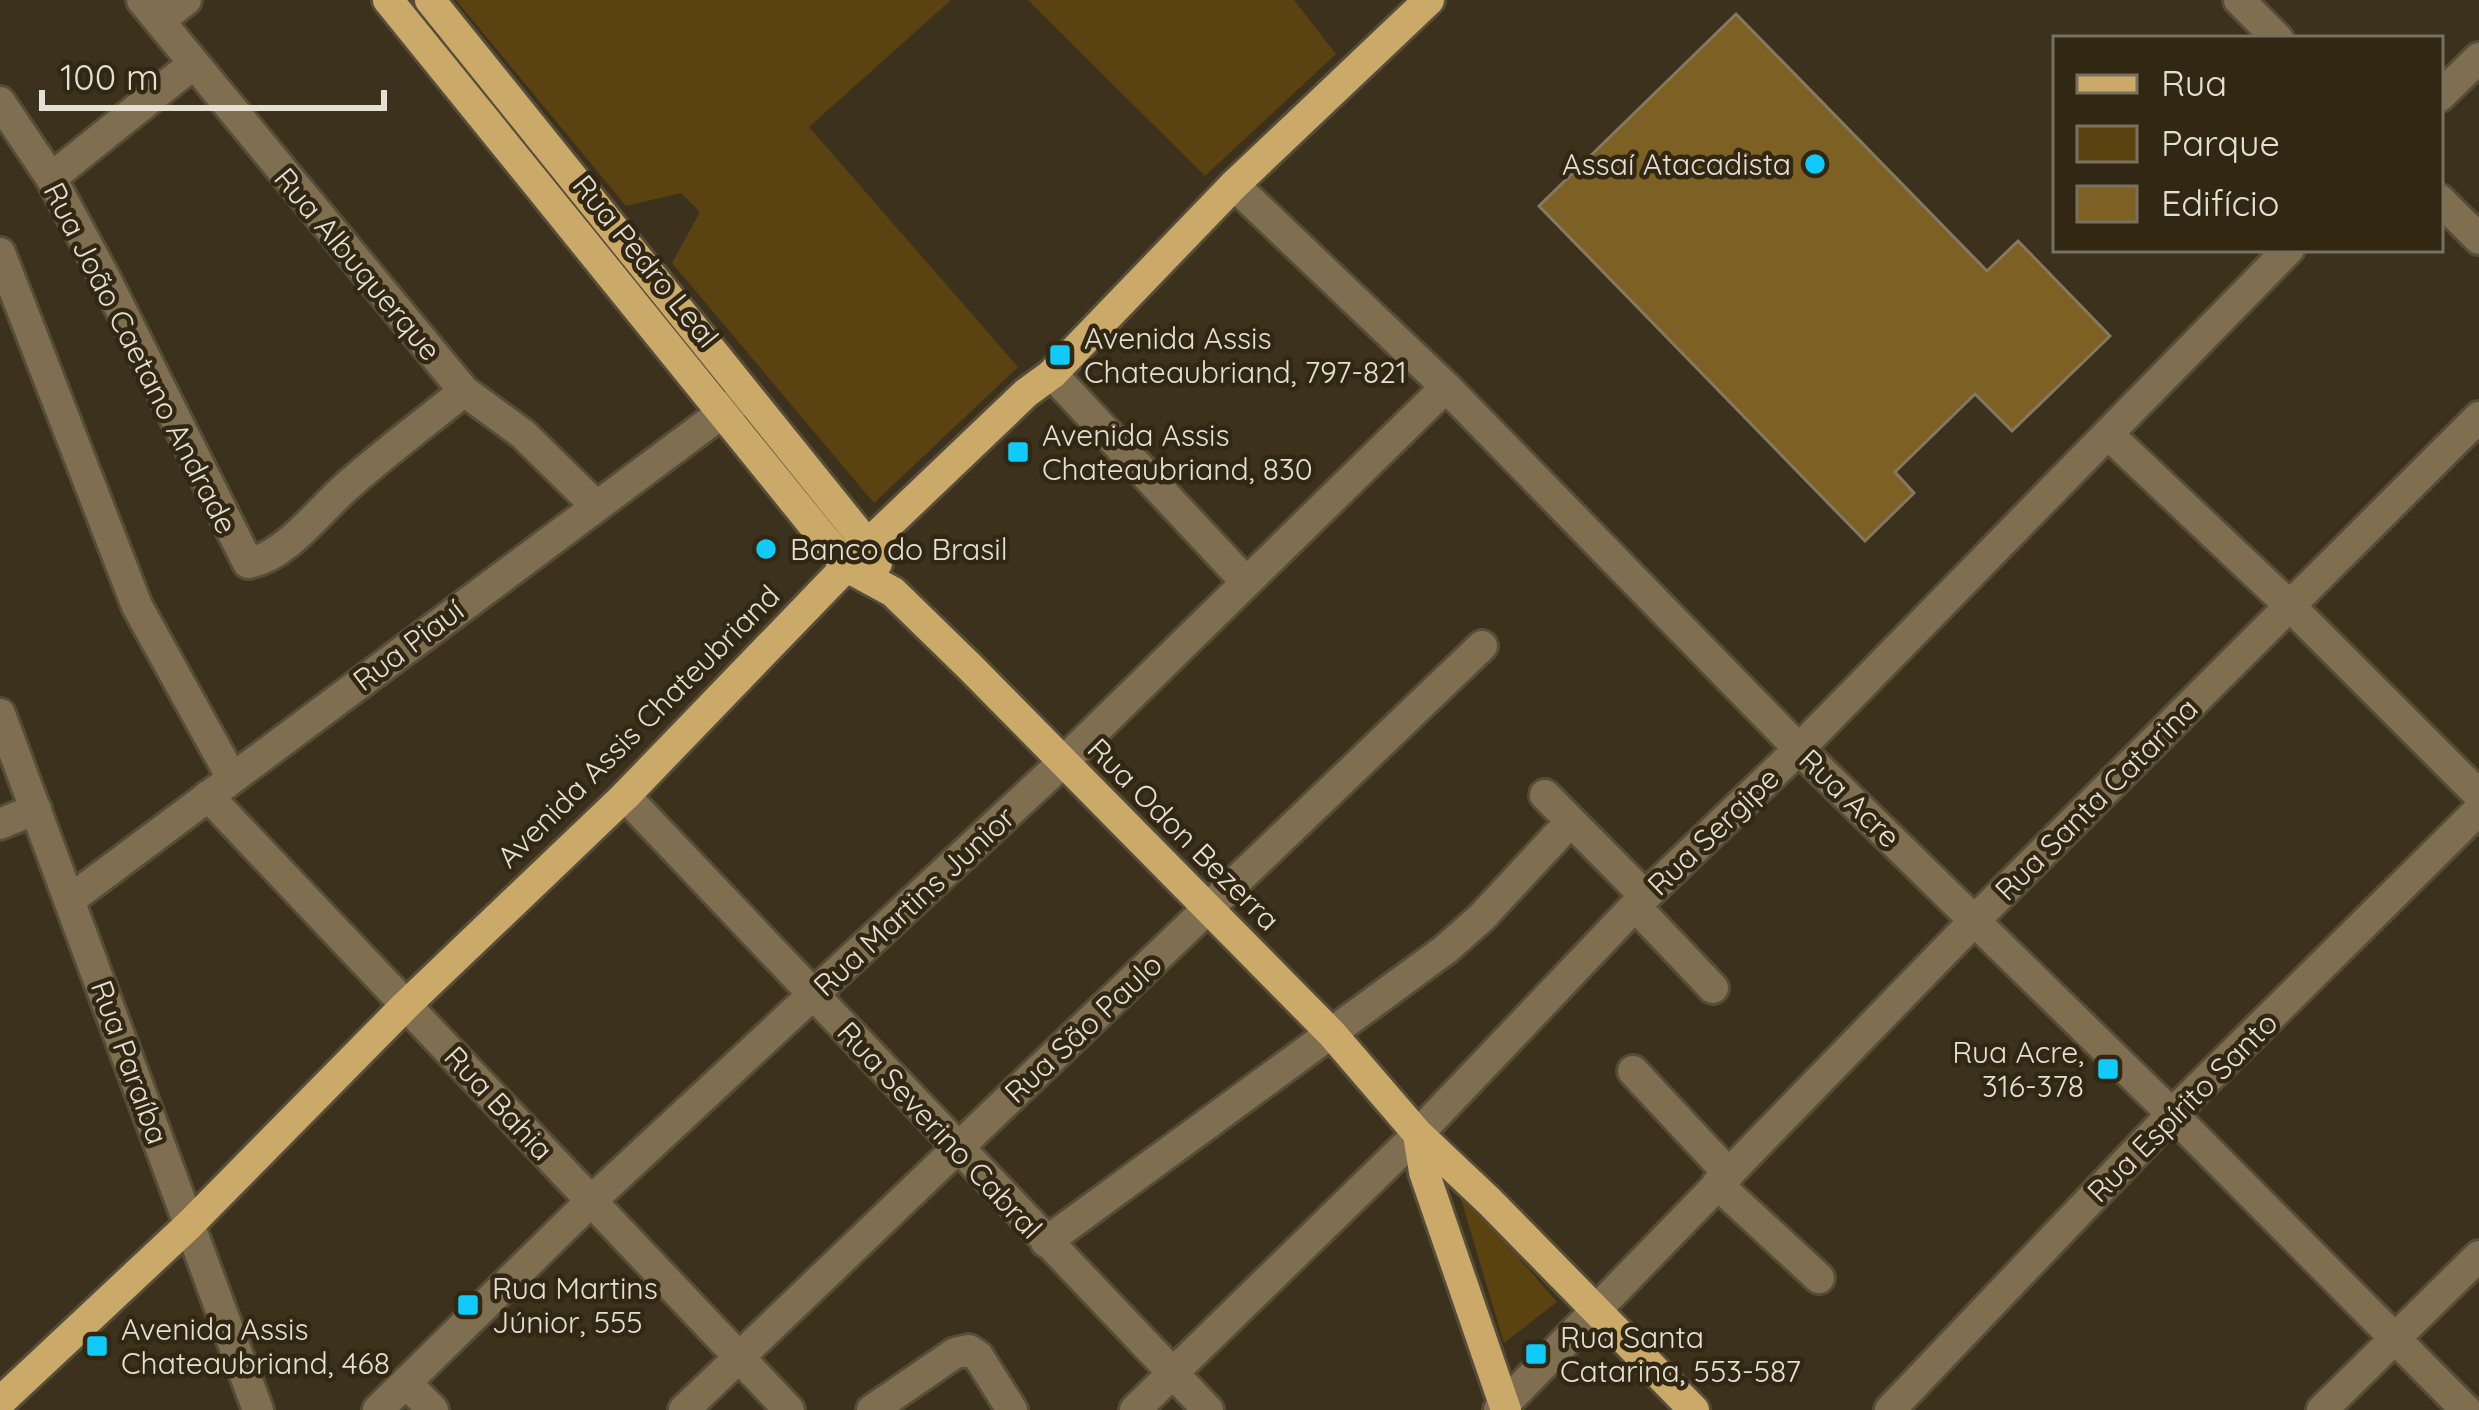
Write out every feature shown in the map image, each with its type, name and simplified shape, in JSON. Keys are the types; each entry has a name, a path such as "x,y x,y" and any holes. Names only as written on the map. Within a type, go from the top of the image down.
{"main road":[{"name":"Rua Pedro Leal","path":"388,0 858,556"},
{"name":"Rua Pedro Leal","path":"430,0 735,405"},
{"name":"Avenida Assis Chateubriand","path":"0,1402 189,1225 406,1005 625,796 858,556 1026,393 1052,374 1234,185 1429,0"},
{"name":"Rua Odon Bezerra","path":"858,556 1332,1034 1418,1133 1694,1410"},
{"path":"1418,1133 1424,1172 1503,1408"}],"street":[{"path":"151,11 186,0"},
{"path":"2239,0 2275,36"},
{"name":"Rua Albuquerque","path":"151,11 464,391 523,434 596,506"},
{"path":"2443,93 2479,58"},
{"path":"51,178 192,64"},
{"name":"Rua João Caetano Andrade","path":"0,102 51,178 248,563 264,558 298,533 464,391"},
{"name":"Rua Acre","path":"1234,185 1446,387 1799,749 2466,1410"},
{"path":"2443,203 2479,239"},
{"name":"Rua Sergipe","path":"1135,1410 1418,1133 1640,901 1799,749 2286,252"},
{"name":"Rua Bahia","path":"0,253 137,606 220,786 406,1005 789,1410"},
{"path":"1052,374 1246,582"},
{"name":"Rua Martins Junior","path":"378,1410 591,1201 1061,763 1446,387"},
{"name":"Rua Piauí","path":"71,899 735,405"},
{"name":"Rua Santa Catarina","path":"1503,1408 1975,920 2479,417"},
{"path":"2109,434 2479,795"},
{"name":"Rua São Paulo","path":"684,1410 1482,646"},
{"name":"Rua Paraíba","path":"0,714 21,799 71,899 258,1410"},
{"path":"1545,795 1713,988"},
{"name":"Rua Severino Cabral","path":"625,796 1208,1410"},
{"path":"0,824 21,799"},
{"name":"Rua Espírito Santo","path":"1890,1410 2172,1114 2479,810"},
{"path":"1046,1242 1332,1034 1482,917 1558,835"},
{"path":"1633,1071 1723,1179 1819,1278"},
{"path":"2322,1410 2479,1256"},
{"path":"872,1410 955,1353 969,1350 978,1356 1012,1410"},
{"path":"407,1384 433,1410"}],"green space":[{"path":"456,0 951,0 809,127 1018,367 874,503 672,263 700,212 681,193 626,206"},
{"path":"1028,0 1294,0 1336,54 1205,176"},
{"path":"1457,1186 1557,1302 1504,1343"}],"building":[{"path":"1736,14 1987,271 2018,241 2110,336 2012,431 1975,394 1895,472 1914,493 1865,541 1539,206"}],"place":[{"name":"Assaí Atacadista","path":"1815,164"},
{"name":"Avenida Assis Chateaubriand, 797-821","path":"1060,355"},
{"name":"Avenida Assis Chateaubriand, 830","path":"1018,452"},
{"name":"Banco do Brasil","path":"766,549"},
{"name":"Rua Acre, 316-378","path":"2108,1069"},
{"name":"Rua Martins Júnior, 555","path":"468,1305"},
{"name":"Avenida Assis Chateaubriand, 468","path":"97,1346"},
{"name":"Rua Santa Catarina, 553-587","path":"1536,1354"}]}
